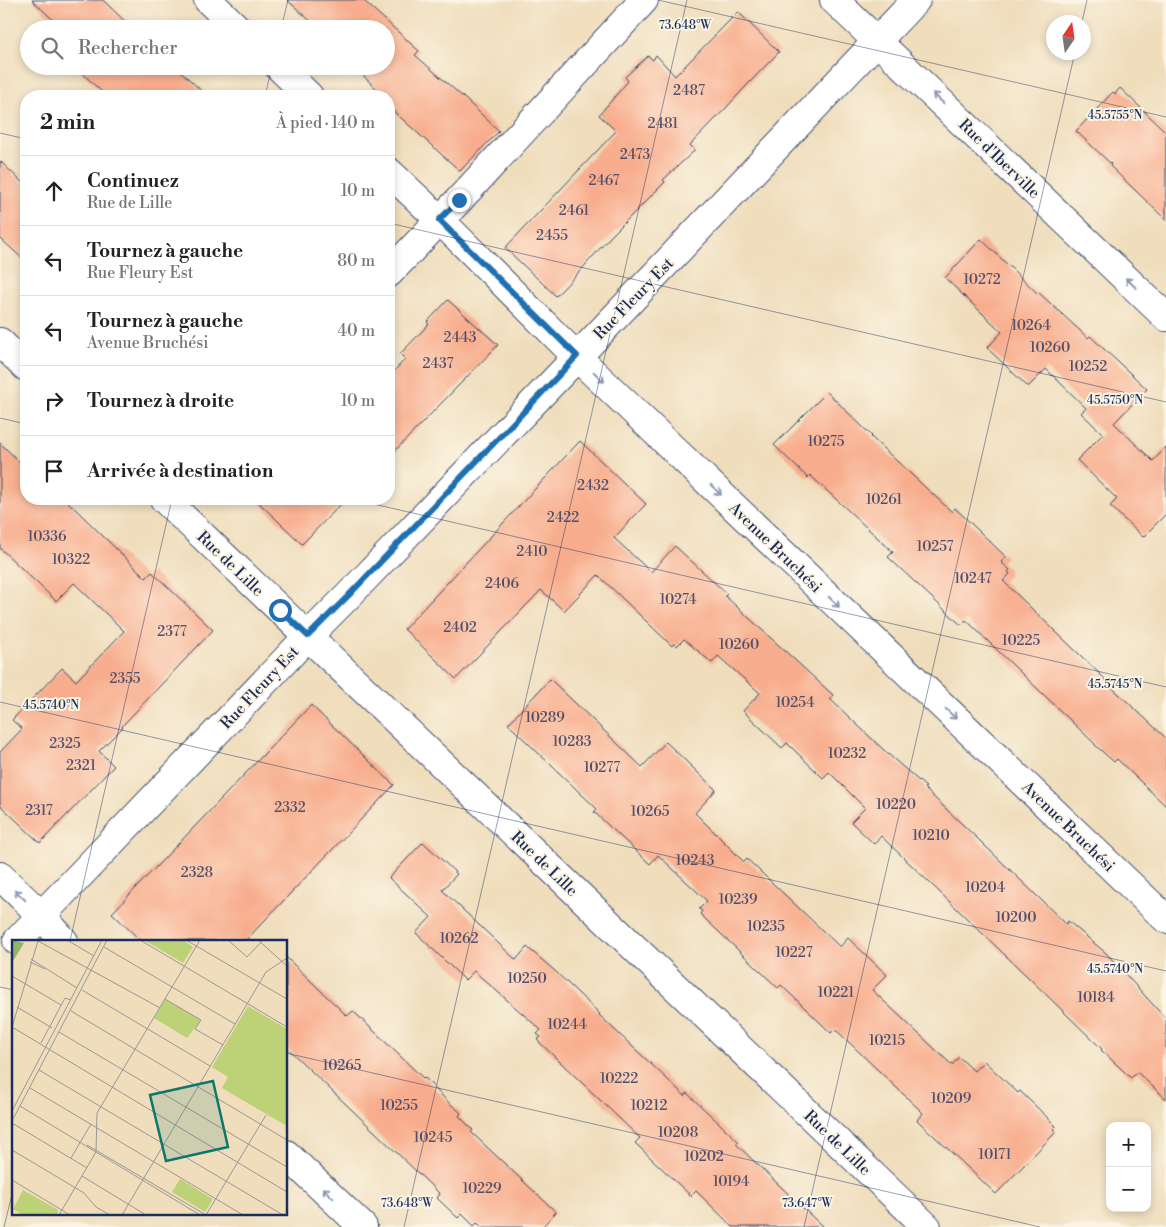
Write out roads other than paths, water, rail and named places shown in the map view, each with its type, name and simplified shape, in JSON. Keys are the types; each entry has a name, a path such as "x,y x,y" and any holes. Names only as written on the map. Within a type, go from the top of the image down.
{"street":[{"path":"208,0 229,20"},
{"path":"395,267 644,0"},
{"name":"Rue d'Iberville","path":"834,0 1166,317"},
{"name":"Rue Fleury Est","path":"18,940 916,0"},
{"path":"287,75 303,90"},
{"name":"Avenue Bruchési","path":"395,178 577,356 1166,919"},
{"path":"0,342 20,361"},
{"name":"Rue de Lille","path":"173,505 927,1227"},
{"path":"0,876 41,915 63,940"},
{"path":"0,958 12,946"},
{"path":"288,1156 363,1227"}]}
